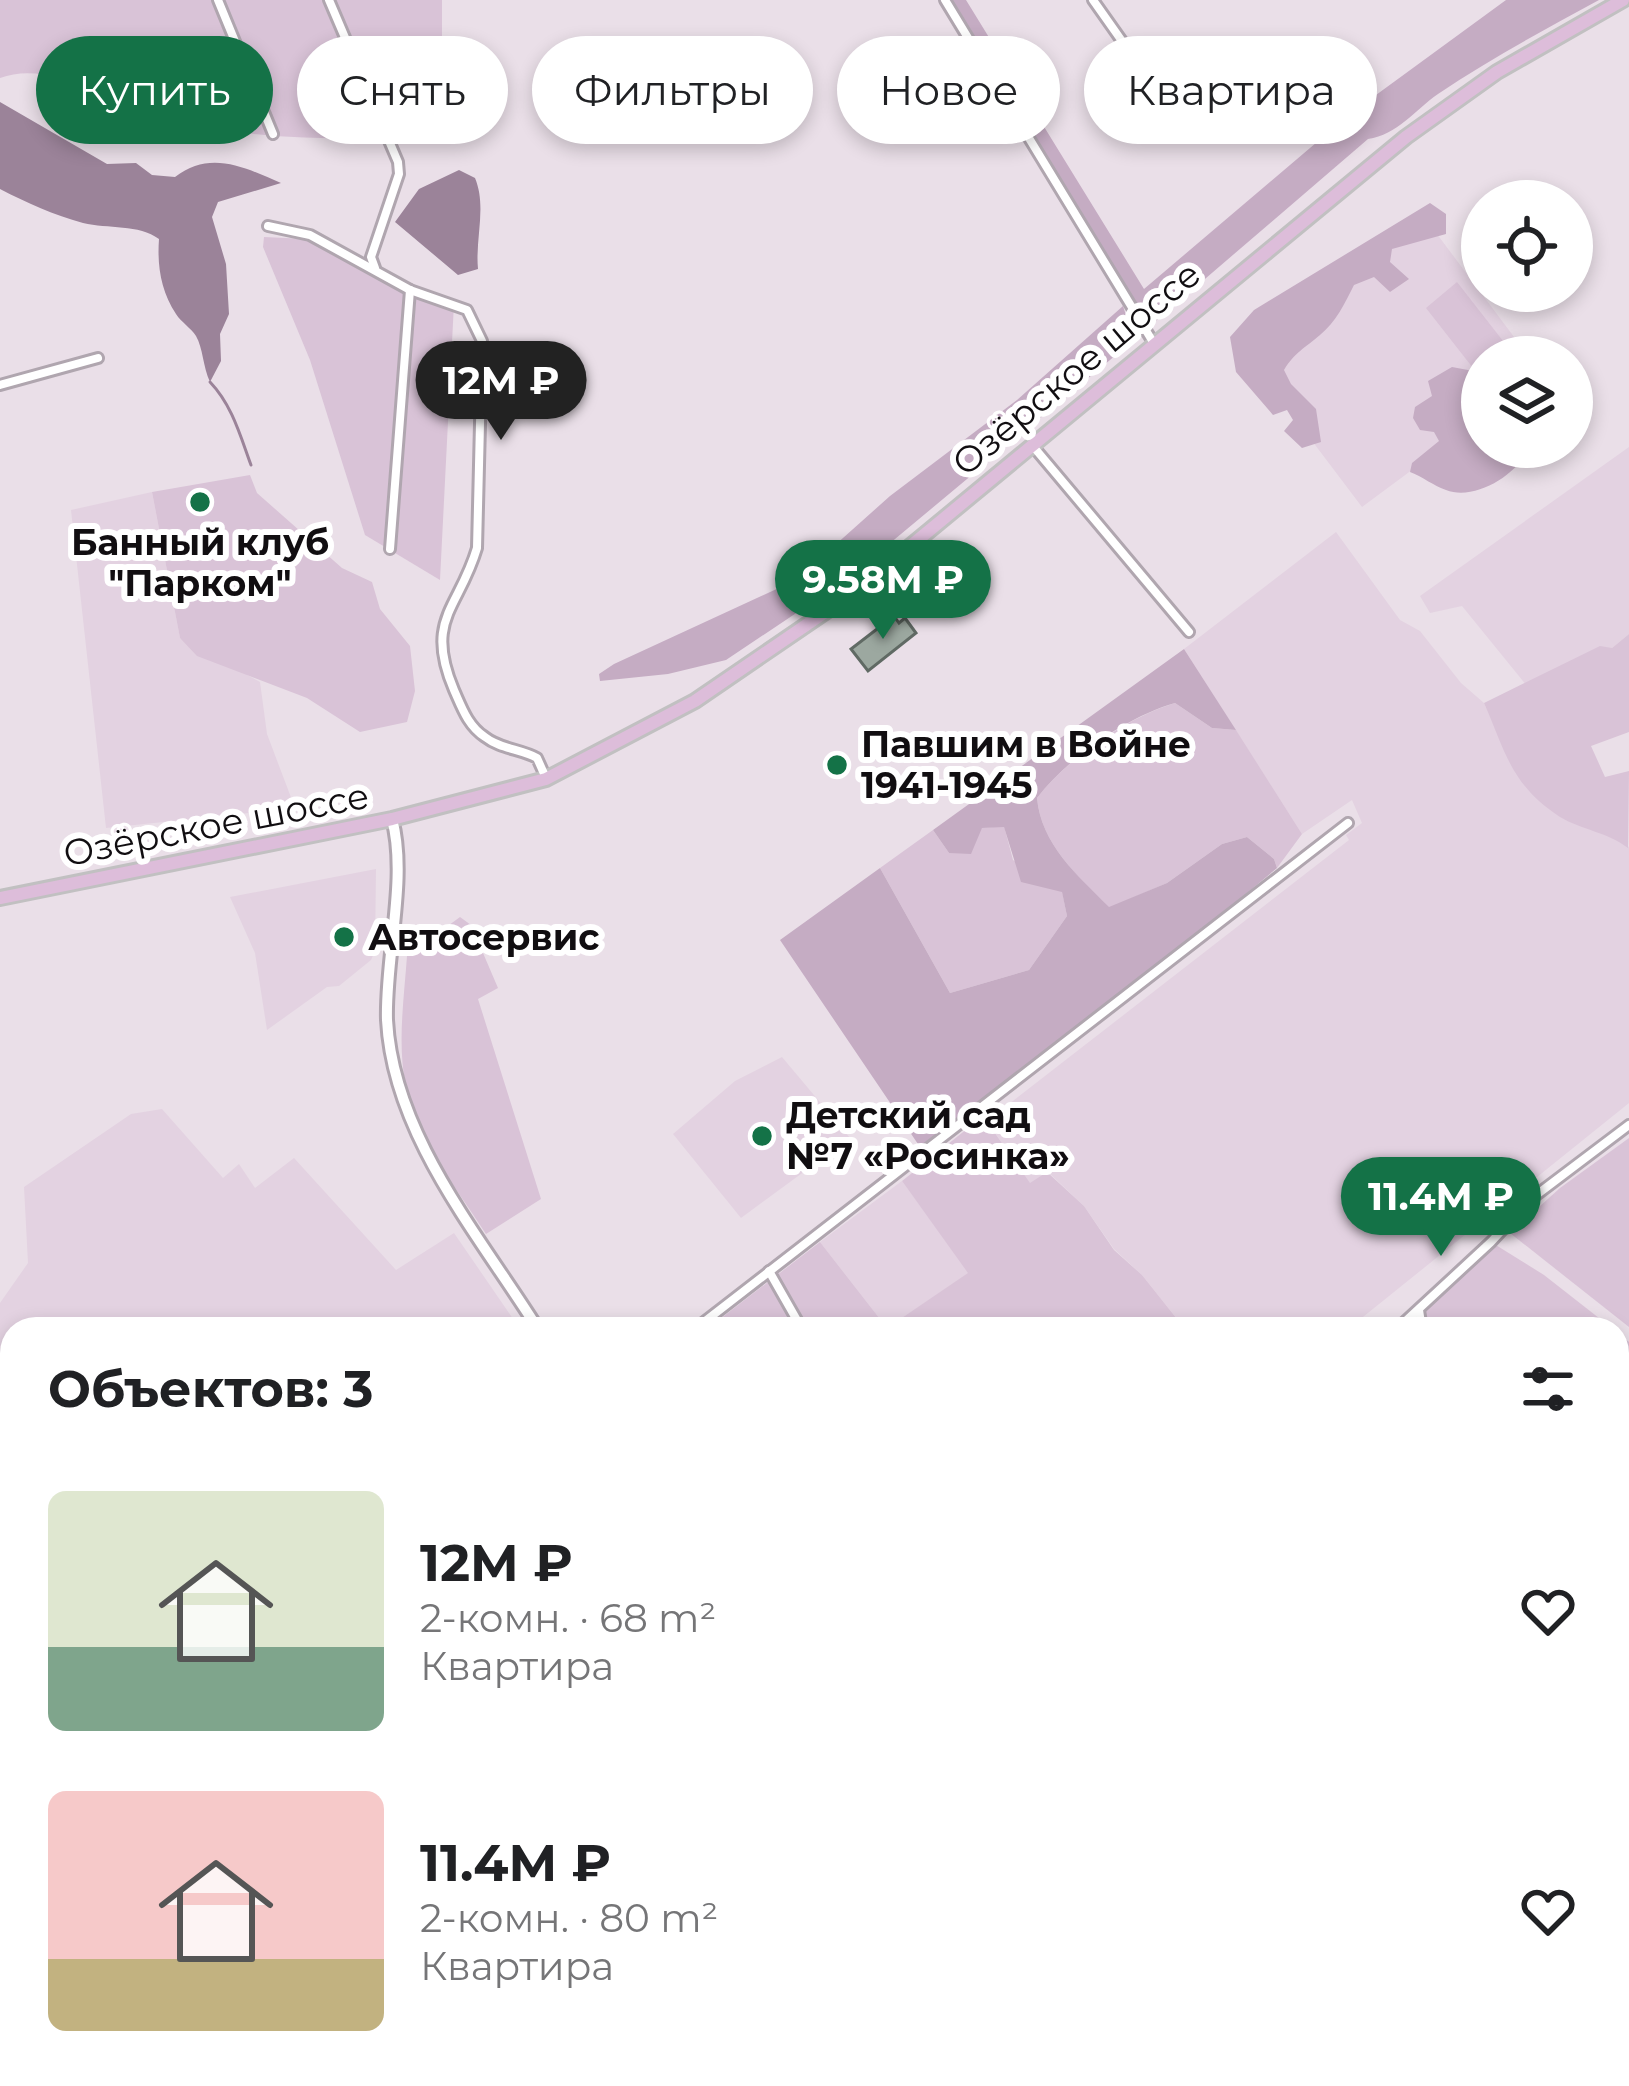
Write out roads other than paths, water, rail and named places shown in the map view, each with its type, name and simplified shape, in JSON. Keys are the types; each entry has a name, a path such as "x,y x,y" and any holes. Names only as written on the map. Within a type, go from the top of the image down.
{"main road":[{"name":"Озёрское шоссе","path":"0,898 392,819 546,779 681,710 810,627 1415,130 1497,73 1623,0"},
{"path":"392,819 398,848 387,1011 398,1085 432,1161 530,1317"}],"street":[{"path":"218,0 233,36"},
{"path":"329,0 398,162 399,174 371,257 376,270"},
{"path":"945,0 1154,342"},
{"path":"1093,0 1118,36"},
{"path":"268,226 310,235 410,290 467,310 475,319 482,341 477,548 469,575 445,616 442,655 465,716 480,735 537,758 546,779"},
{"path":"390,549 410,290"},
{"path":"0,385 98,358"},
{"path":"1031,444 1189,632"},
{"path":"710,1317 1348,823"},
{"path":"1410,1317 1531,1198 1629,1125"},
{"path":"769,1271 795,1317"},
{"path":"1419,1308 1420,1317"}],"waterway":[{"path":"210,382 230,410 251,465"}],"place":[{"name":"Банный клуб \"Парком\"","path":"200,502"},
{"name":"Павшим в Войне 1941-1945","path":"837,765"},
{"name":"Автосервис","path":"344,937"},
{"name":"Детский сад №7 «Росинка»","path":"762,1136"}]}
